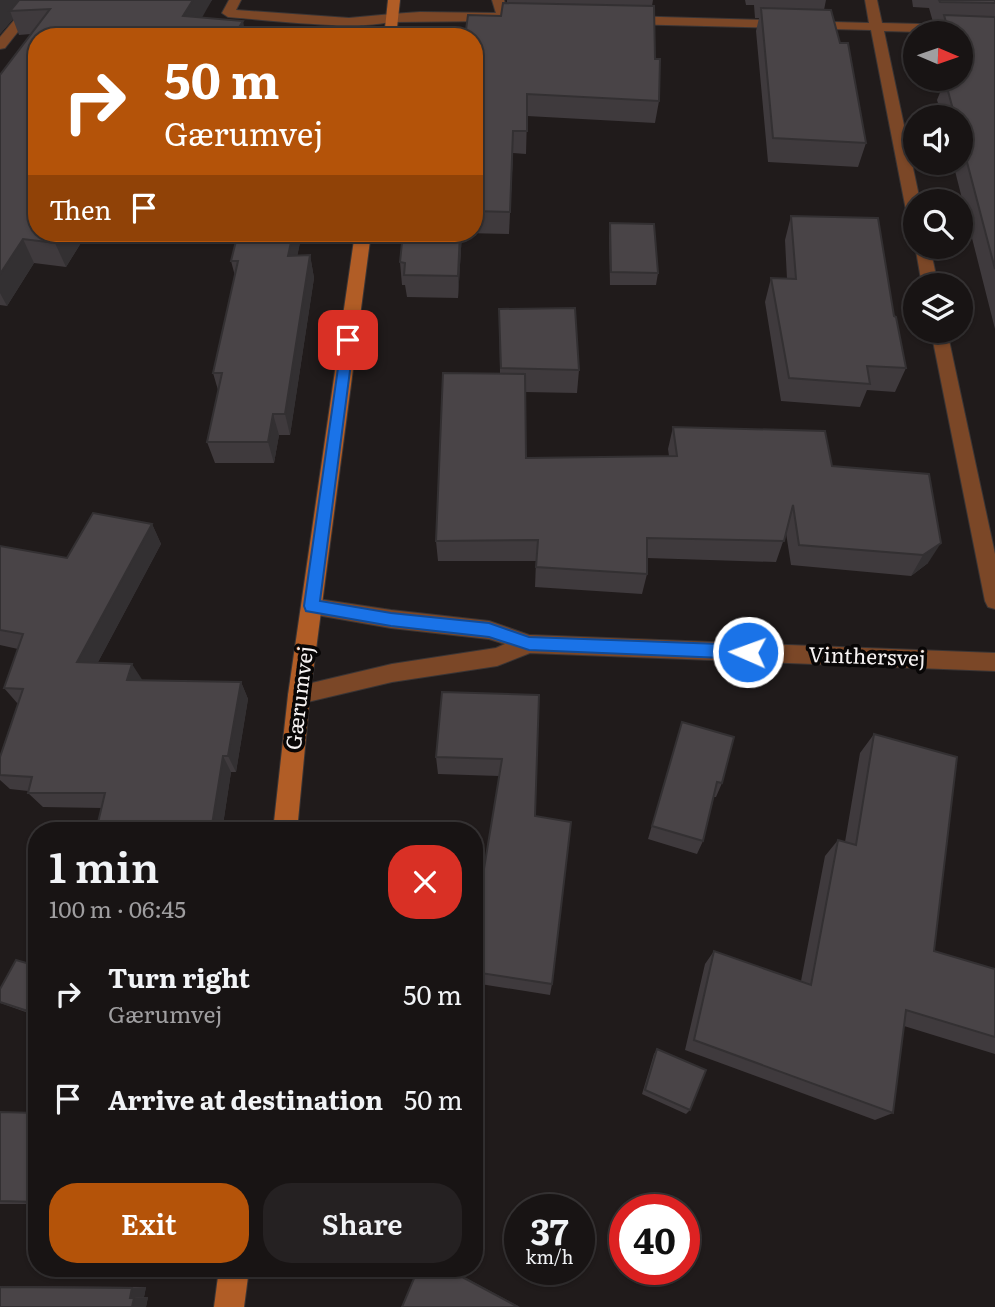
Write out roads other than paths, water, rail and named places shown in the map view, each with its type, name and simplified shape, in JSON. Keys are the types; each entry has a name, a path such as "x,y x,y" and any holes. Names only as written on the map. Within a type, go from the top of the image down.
{"main road":[{"path":"391,28 394,0"},
{"name":"Gærumvej","path":"286,822 299,695 362,242"},
{"path":"229,1307 233,1277"}],"street":[{"path":"0,45 37,0"},
{"path":"235,0 228,13 349,22 420,16 516,18"},
{"path":"498,0 502,17"},
{"path":"871,0 910,189"},
{"path":"613,20 995,30"},
{"path":"941,343 995,601"},
{"name":"Vinthersvej","path":"311,606 391,619 489,630 529,644 995,662"},
{"name":"Vinthersvej","path":"299,695 392,673 498,657 529,644"}]}
